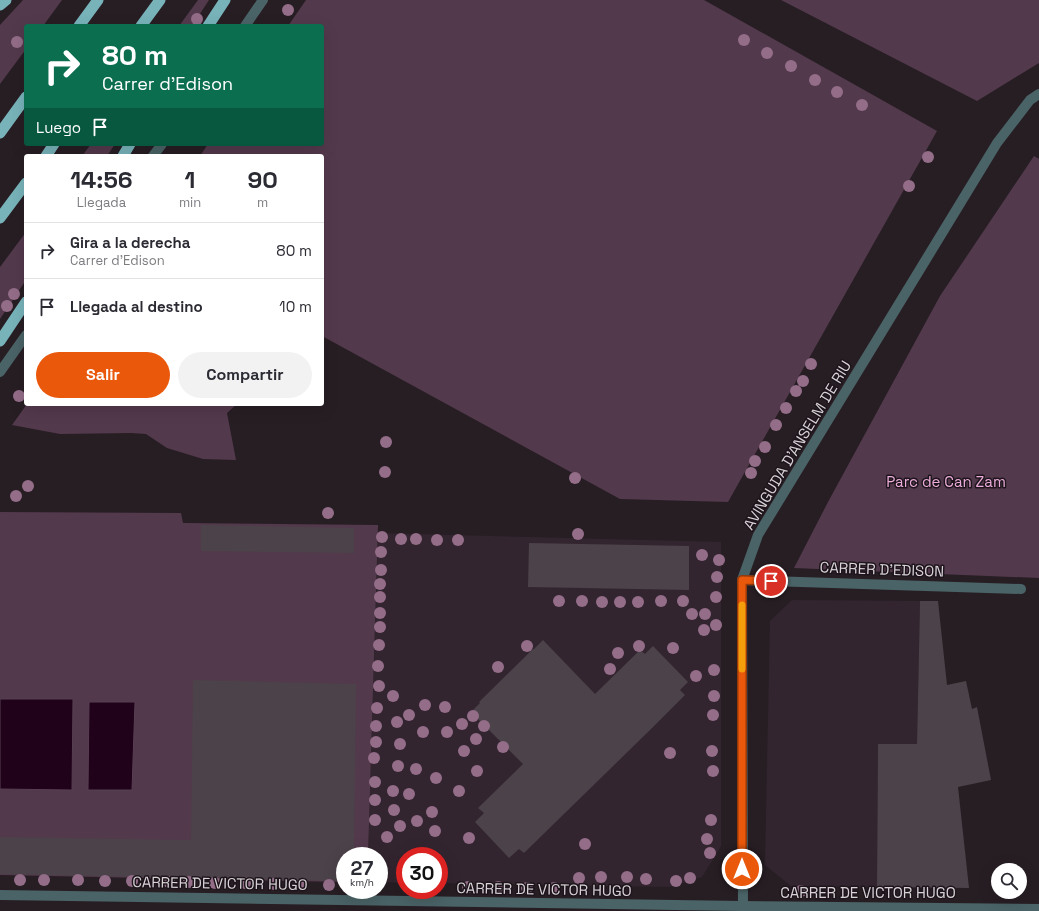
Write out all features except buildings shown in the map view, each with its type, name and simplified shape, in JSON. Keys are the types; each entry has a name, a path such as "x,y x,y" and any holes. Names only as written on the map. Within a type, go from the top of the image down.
{"highway":[{"path":"0,5 6,0"},
{"path":"80,24 98,0"},
{"path":"142,24 160,0"},
{"path":"209,24 225,0"},
{"path":"0,132 24,100"},
{"path":"0,218 24,185"},
{"path":"0,341 24,305"}],"street":[{"path":"246,24 263,0"},
{"name":"AVINGUDA D'ANSELM DE RIU","path":"742,909 742,580 758,535 992,150 1030,100 1039,94"},
{"path":"0,372 24,338"},
{"name":"CARRER D'EDISON","path":"742,580 1021,588"},
{"name":"CARRER DE VICTOR HUGO","path":"0,895 742,909 1039,908"}],"shaded area":[{"path":"378,533 721,542 721,846 702,877 669,887 448,883 448,847 396,847 396,883 388,882 388,847 368,847"},
{"path":"792,600 920,601 917,744 878,744 877,887 791,886 765,865 770,621"},
{"path":"0,699 73,699 72,790 0,789"},
{"path":"89,702 135,702 132,790 88,790"}],"green space":[{"path":"23,0 62,0 44,24 24,24 24,52 0,84 0,25"},
{"path":"198,0 209,0 193,24 180,24"},
{"path":"306,0 704,0 937,131 728,502 620,499 324,337 324,154 201,154 207,146 324,146 324,24 289,24"},
{"path":"781,0 1039,0 1039,63 977,101"},
{"path":"90,146 114,146 108,154 84,154"},
{"name":"Parc de Can Zam","path":"1034,156 1039,159 1039,578 794,568 828,502 940,296"},
{"path":"24,235 24,283 0,319 0,267"},
{"path":"26,406 235,406 227,413 236,460 203,459 167,448 146,434 60,434 12,425"},
{"path":"0,512 181,513 183,523 378,525 368,847 336,847 336,882 0,875"}],"slow traffic":[{"path":"742,605 742,669"}],"route":[{"path":"742,869 742,580 771,581"}]}
